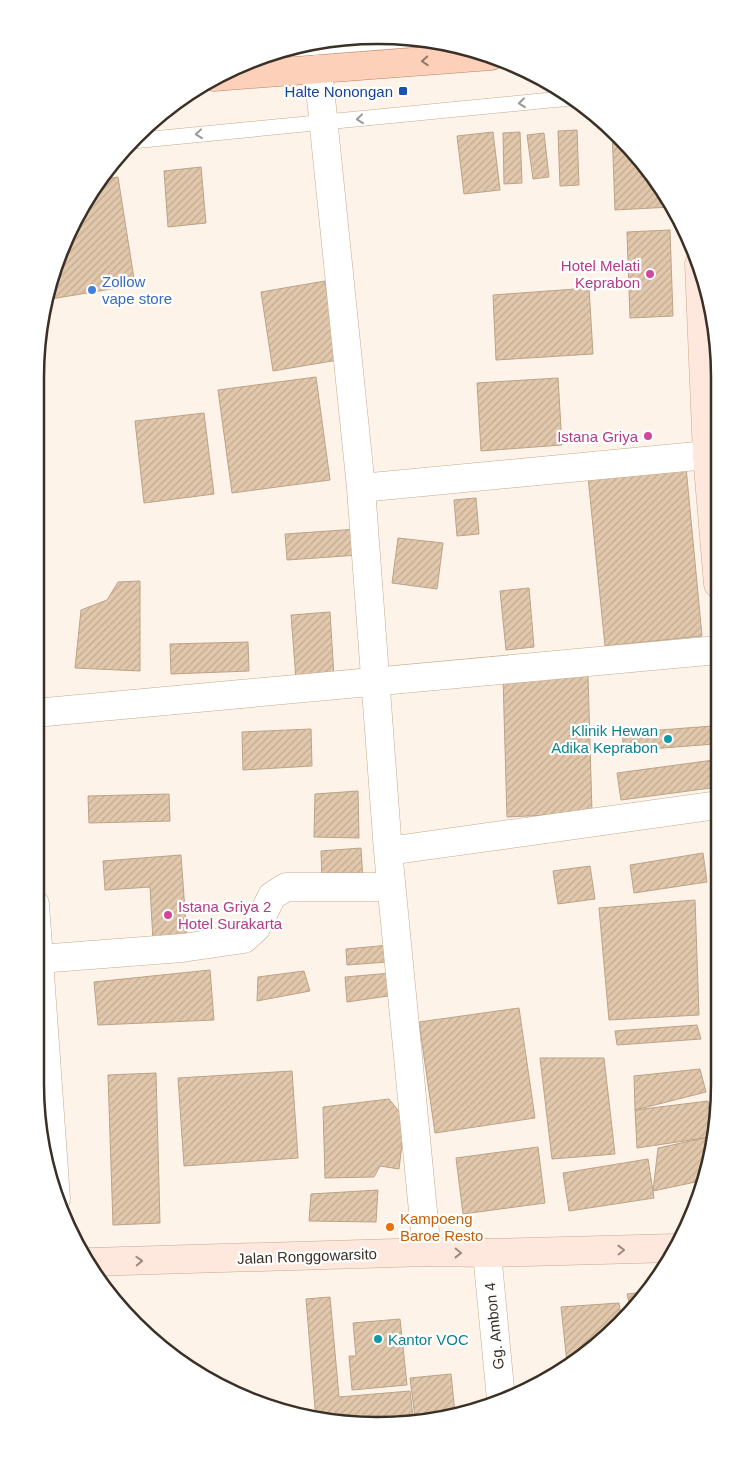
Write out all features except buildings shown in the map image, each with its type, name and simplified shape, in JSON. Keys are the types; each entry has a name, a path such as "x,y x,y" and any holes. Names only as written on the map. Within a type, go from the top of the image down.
{"main road":[{"path":"242,72 318,69 472,57"},
{"path":"700,292 707,455 711,502"},
{"name":"Jalan Ronggowarsito","path":"95,1262 427,1252 487,1253 668,1248"}],"street":[{"path":"318,69 362,488 388,851 427,1252"},
{"path":"362,488 707,455"},
{"path":"44,712 711,651"},
{"path":"388,851 711,805"},
{"path":"44,959 182,948 244,939 256,928 272,896 286,886 392,886"},
{"path":"44,1030 53,1164"},
{"name":"Gg. Ambon 4","path":"487,1253 501,1394"}],"lane":[{"path":"144,140 561,99"}],"place":[{"name":"Halte Nonongan","path":"403,91"},
{"name":"Hotel Melati Keprabon","path":"650,274"},
{"name":"Zollow vape store","path":"92,290"},
{"name":"Istana Griya","path":"648,436"},
{"name":"Klinik Hewan Adika Keprabon","path":"668,739"},
{"name":"Istana Griya 2 Hotel Surakarta","path":"168,915"},
{"name":"Kampoeng Baroe Resto","path":"390,1227"},
{"name":"Kantor VOC","path":"378,1339"}]}
